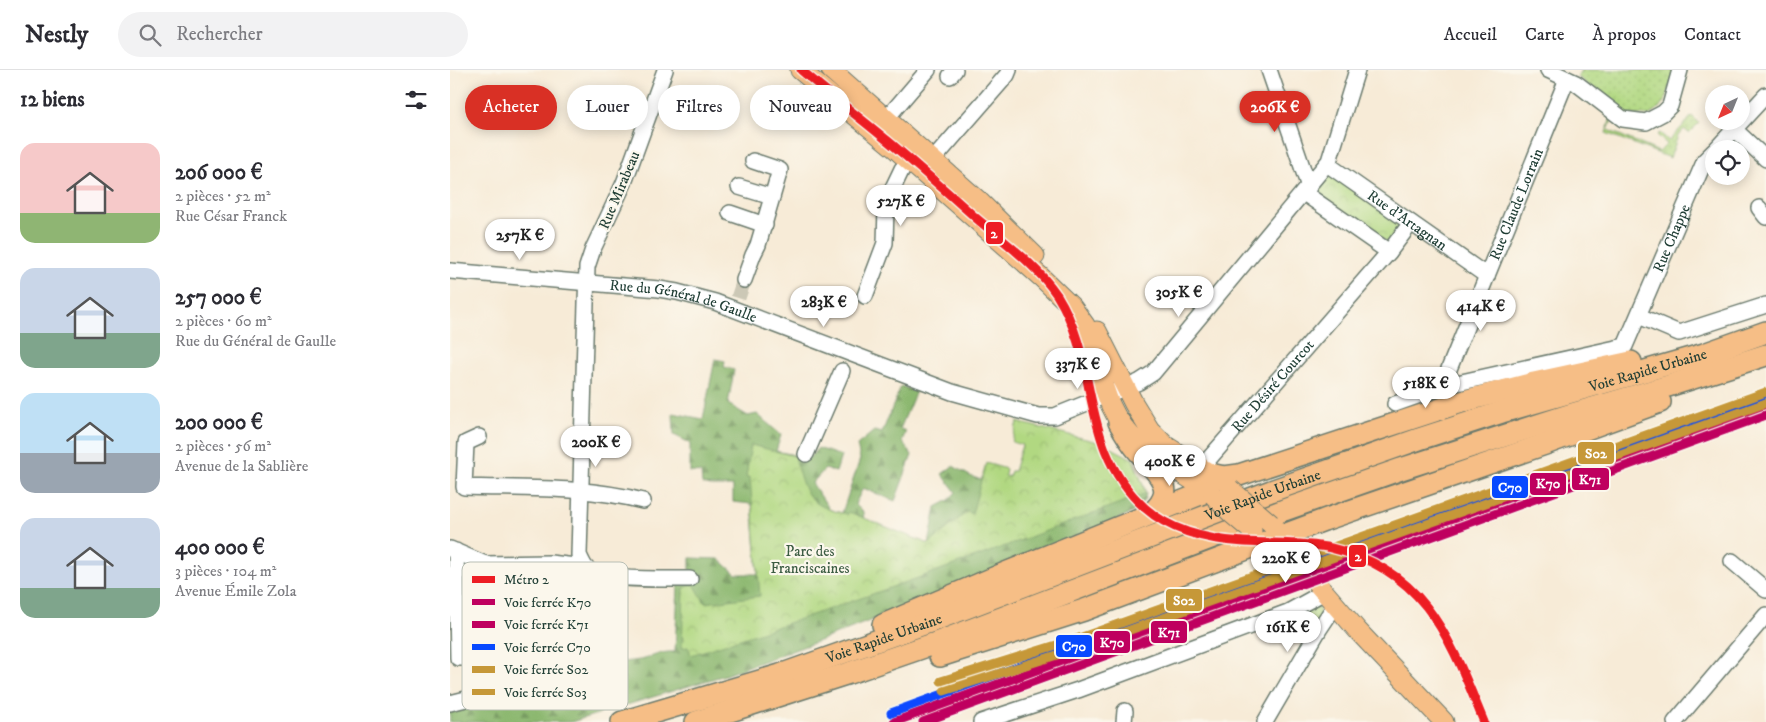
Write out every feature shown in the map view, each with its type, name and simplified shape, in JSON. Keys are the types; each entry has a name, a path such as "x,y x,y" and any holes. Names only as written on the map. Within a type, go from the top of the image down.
{"highway":[{"name":"Voie Rapide Urbaine","path":"622,722 780,675 999,597 1271,491 1419,439 1502,412 1741,342 1766,332"},
{"path":"780,675 822,648 864,633 1150,514 1216,483 1498,392 1693,346 1709,343 1741,342"},
{"name":"Voie Rapide Urbaine","path":"696,722 849,673 966,632 1284,510 1401,468 1766,355"},
{"path":"849,673 896,670 1043,624 1265,532 1354,509 1548,443 1706,386 1720,379 1737,365"},
{"path":"1119,422 1133,445 1158,472 1164,482 1161,502 1150,514"}],"main road":[{"path":"800,70 921,156 1003,224 1076,299 1096,330 1143,420 1157,438 1216,483 1233,516 1265,532 1444,722"},
{"path":"831,70 886,118 1036,273 1072,307 1088,333 1106,395 1119,422 1136,442 1153,455 1216,483"}],"street":[{"name":"Rue Mirabeau","path":"582,562 579,555 588,268 591,255 624,183 665,70"},
{"path":"886,118 928,70"},
{"path":"864,296 885,243 886,208 896,180 1007,75 1009,70"},
{"path":"1269,70 1307,190 1389,252"},
{"name":"Rue du Général de Gaulle","path":"450,271 670,290 736,304 845,363 1038,416 1055,416 1151,375 1327,164 1332,155 1357,70"},
{"path":"1548,70 1576,83 1624,119 1646,122 1660,116 1670,106 1680,70"},
{"name":"Rue Claude Lorrain","path":"1448,386 1449,369 1567,80"},
{"name":"Rue Chappe","path":"1750,112 1766,95"},
{"name":"Rue Chappe","path":"1723,140 1733,130"},
{"path":"1735,130 1766,159"},
{"path":"744,280 765,225 780,170 753,161"},
{"name":"Rue d'Artagnan","path":"1327,164 1487,276"},
{"name":"Rue Chappe","path":"1448,386 1625,346 1705,167"},
{"path":"739,186 772,197"},
{"path":"730,213 765,225"},
{"name":"Rue Désiré Courcot","path":"1216,483 1344,304 1389,252 1411,223"},
{"path":"1639,316 1679,332 1766,305"},
{"path":"806,454 845,363"},
{"path":"1395,404 1448,386"},
{"path":"478,437 466,443 464,487 581,491 618,494 643,501"},
{"path":"462,658 458,658 453,550 480,562"},
{"path":"1732,561 1766,590"},
{"path":"628,577 690,579"},
{"path":"981,722 1078,690 1288,612 1317,589"},
{"path":"1265,722 1320,628 1336,608"},
{"path":"1675,722 1766,615"}],"green space":[{"path":"1581,70 1675,70 1666,99 1658,109 1650,115 1626,115 1578,77"},
{"path":"1612,115 1614,116 1608,130 1659,152 1667,144 1657,135 1660,133 1669,141 1692,116 1699,123 1689,133 1684,129 1678,136 1670,158 1606,133"},
{"path":"1327,174 1331,174 1398,222 1400,228 1388,243 1316,194 1315,189"},
{"path":"715,359 725,361 724,367 734,370 728,404 748,416 757,414 781,435 776,451 809,458 818,448 841,456 836,472 825,469 812,483 830,510 842,513 860,459 857,445 874,431 882,433 901,386 916,391 900,429 906,431 902,441 912,455 895,501 863,488 855,504 864,513 863,519 929,544 936,507 949,500 956,492 942,474 953,466 981,480 1133,459 1146,493 1145,499 1136,511 945,591 819,641 725,675 628,705 628,661 640,660 665,652 675,652 678,584 690,579 690,558 719,559 736,574 758,574 752,504 733,502 733,486 702,484 701,473 690,472 690,443 674,435 673,413 703,419"},
{"name":"Parc des Franciscaines","path":"1017,422 1102,443 1133,459 1146,493 1033,536 806,617 691,655 688,647 682,648 684,588 694,584 705,603 760,596 750,478 746,477 751,445 795,456 805,489 809,496 824,507 848,514 849,512 929,544 968,511 972,514 986,463 1006,469 1005,476 1009,477 1011,471 1014,471 1022,445 1012,442"},
{"path":"1312,601 1320,610 1319,619 1315,625 1294,613"},
{"path":"462,706 462,710 610,710 571,722 450,722 450,709"}],"tunnel":[{"path":"738,298 744,280"}],"metro line":[{"name":"2","path":"801,70 888,141 1019,254 1049,284 1071,322 1080,349 1099,433 1109,459 1124,484 1145,508 1179,529 1204,537 1231,541 1299,544 1331,548 1364,558 1391,573 1413,591 1431,612 1459,663 1484,722"}],"rail line":[{"name":"S02","path":"941,681 1082,637 1766,392"},
{"name":"C70","path":"891,713 1763,395"},
{"name":"S03","path":"944,691 1085,646 1766,403"},
{"name":"K70","path":"894,722 1766,404"},
{"name":"K71","path":"923,722 1766,415"}]}
